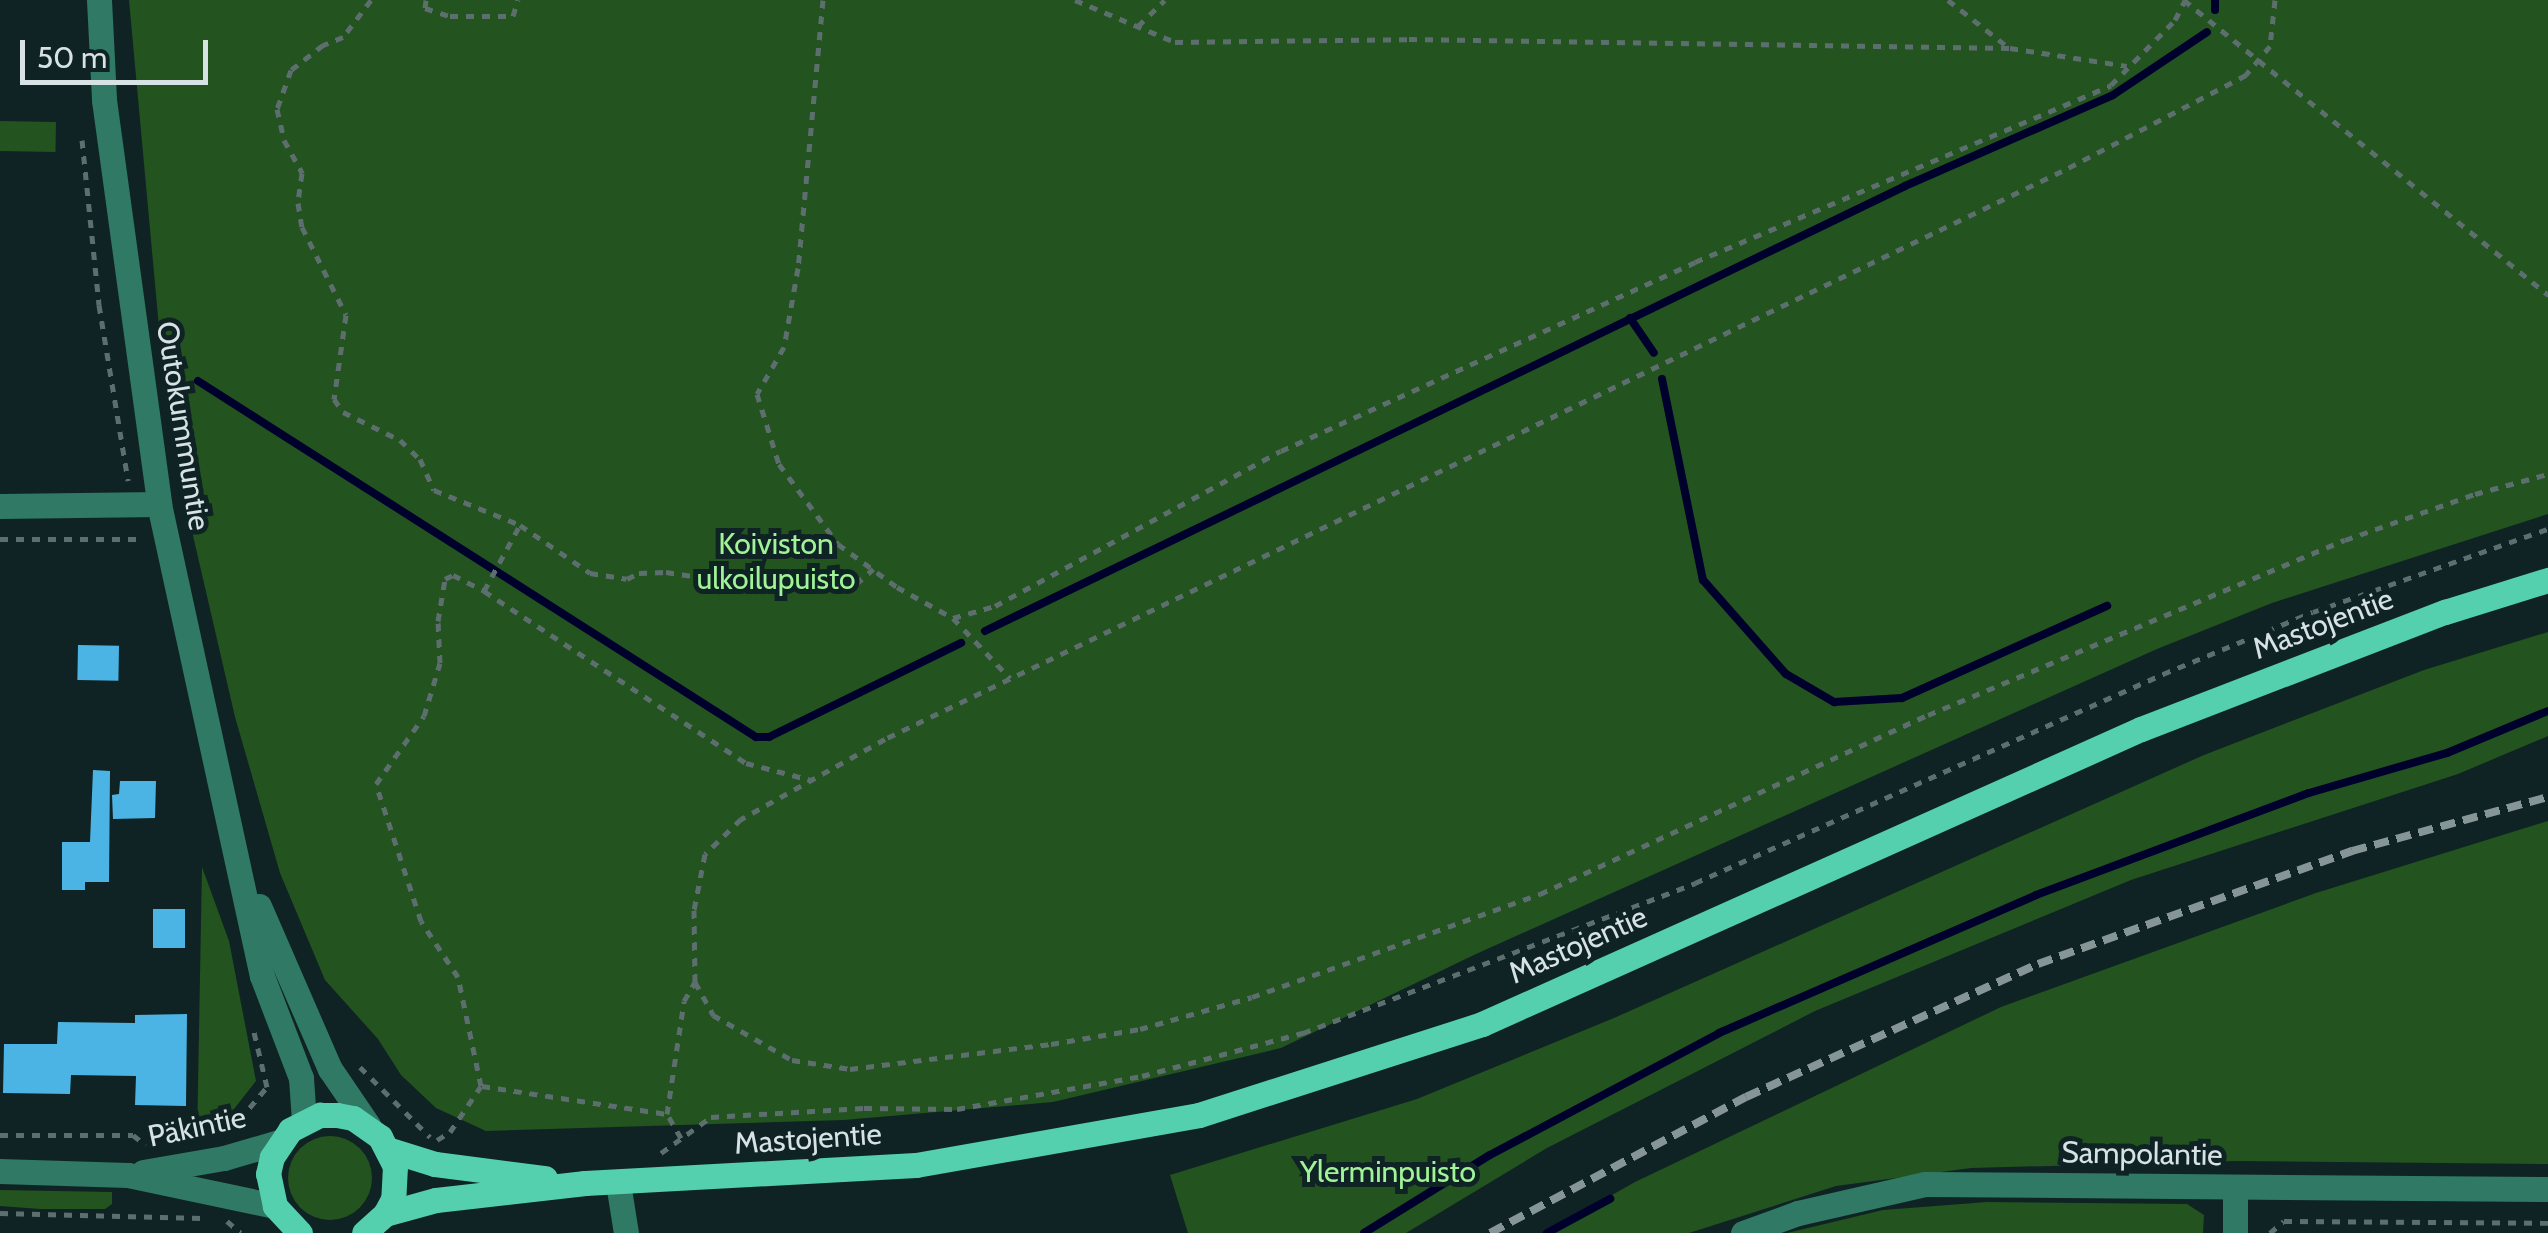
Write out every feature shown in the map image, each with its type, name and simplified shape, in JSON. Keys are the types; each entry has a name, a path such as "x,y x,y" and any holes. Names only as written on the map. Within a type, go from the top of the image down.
{"main road":[{"name":"Mastojentie","path":"385,1214 436,1200 585,1183 916,1164 1199,1114 1482,1024 2141,728 2444,612 2548,580"},
{"path":"298,1232 275,1206 268,1174 279,1142 304,1121 337,1114 368,1126 390,1150 396,1183 385,1214 364,1233"},
{"name":"Mastojentie","path":"390,1150 438,1150 585,1183"}],"street":[{"name":"Outokummuntie","path":"98,0 104,100 159,504 262,976 301,1078 304,1121"},
{"path":"0,506 159,504"},
{"name":"Outokummuntie","path":"237,856 330,1069 368,1126"},
{"name":"Päkintie","path":"128,1175 224,1158 279,1142"},
{"name":"Päkintie","path":"0,1171 128,1175 275,1206"},
{"path":"618,1183 626,1233"},
{"name":"Sampolantie","path":"1743,1233 1798,1213 1924,1184 2548,1189"},
{"path":"2234,1233 2235,1187"}],"path":[{"path":"371,0 343,37 323,45 291,70 277,109 284,140 302,173 298,203 302,226 346,315 334,399 344,412 400,440 420,459 434,490 520,525 590,573 626,579 639,573 666,572 706,578 722,586 856,584 873,569"},
{"path":"426,0 425,8 450,16 513,16 518,0"},
{"path":"823,0 798,268 784,347 758,394 779,464 838,544 953,618 1010,678"},
{"path":"1075,0 1175,42 1409,40 2010,48 2127,66"},
{"path":"1138,26 1165,0"},
{"path":"1948,0 2010,48"},
{"path":"953,618 995,606 1281,451 1695,262 2110,85 2176,20 2185,0 2548,295"},
{"path":"681,1138 666,1114 684,1001 694,982 694,910 705,854 741,818 1010,678 2062,171 2246,76 2270,46 2276,0"},
{"path":"694,982 713,1015 738,1032 792,1060 850,1069 1051,1044 1177,1018 1270,991 1540,894 1928,714 2308,555 2475,494 2548,474"},
{"path":"484,591 520,525"},
{"path":"656,1156 711,1117 864,1108 957,1110 1142,1076 1303,1033 1695,883 2296,619 2548,529"},
{"path":"0,539 138,538"},
{"path":"354,1062 378,1080 438,1150 481,1086 458,978 421,921 376,784 424,716 440,663 438,622 445,579 453,575 484,591 746,764 810,780"},
{"path":"481,1086 666,1114"},
{"path":"0,1135 133,1135 154,1152"},
{"path":"0,1213 204,1218"},
{"path":"222,1218 242,1233"},
{"path":"2270,1233 2284,1222 2548,1223"}],"green space":[{"name":"Koiviston ulkoilupuisto","path":"129,0 2548,0 2548,514 2272,603 2157,649 1476,954 1281,1048 1053,1102 844,1120 486,1131 436,1108 401,1075 378,1039 325,980 280,873 235,717 191,527 162,360"},
{"path":"0,121 56,122 55,152 0,151"},
{"name":"Ylerminpuisto","path":"2548,632 2548,736 2458,774 2131,880 1815,1011 1547,1148 1406,1233 1188,1233 1170,1175 1417,1099 1614,1018 2204,755 2424,670"},
{"path":"2548,821 2548,1164 2237,1161 1971,1168 1836,1186 1689,1233 1545,1233 1635,1182 2001,1007 2316,893"},
{"path":"202,867 229,941 256,1081 223,1123 197,1141"},
{"path":"330,1136 346,1139 360,1148 369,1162 369,1194 360,1208 346,1217 330,1220 314,1217 300,1208 291,1194 288,1178 291,1162 300,1148 314,1139"},
{"path":"0,1190 112,1192 112,1204 105,1209 0,1206"},
{"path":"1987,1202 2187,1204 2204,1215 2203,1233 1787,1233 1883,1210"}],"building":[{"path":"78,645 119,646 118,681 77,680"},
{"path":"93,770 110,771 109,882 85,882 85,890 62,890 62,842 90,842"},
{"path":"120,781 156,781 155,818 113,819 112,795 119,794"},
{"path":"153,909 185,909 185,948 153,948"},
{"path":"187,1014 186,1106 135,1105 136,1076 71,1075 70,1094 3,1093 4,1044 57,1044 58,1022 135,1023 135,1015"}],"waterway":[{"path":"2215,0 2215,10"},
{"path":"985,631 1905,186 2113,95 2207,32"},
{"path":"1630,318 1654,353"},
{"path":"1662,379 1703,580 1786,674 1834,702 1902,698 2107,606"},
{"path":"198,381 756,737 769,737 961,643"},
{"path":"1364,1233 1490,1155 1719,1033 2036,895 2309,793 2447,753 2548,711"},
{"path":"1547,1233 1610,1199"}],"railway":[{"path":"1490,1233 1746,1097 2038,964 2352,851 2548,797"}]}
